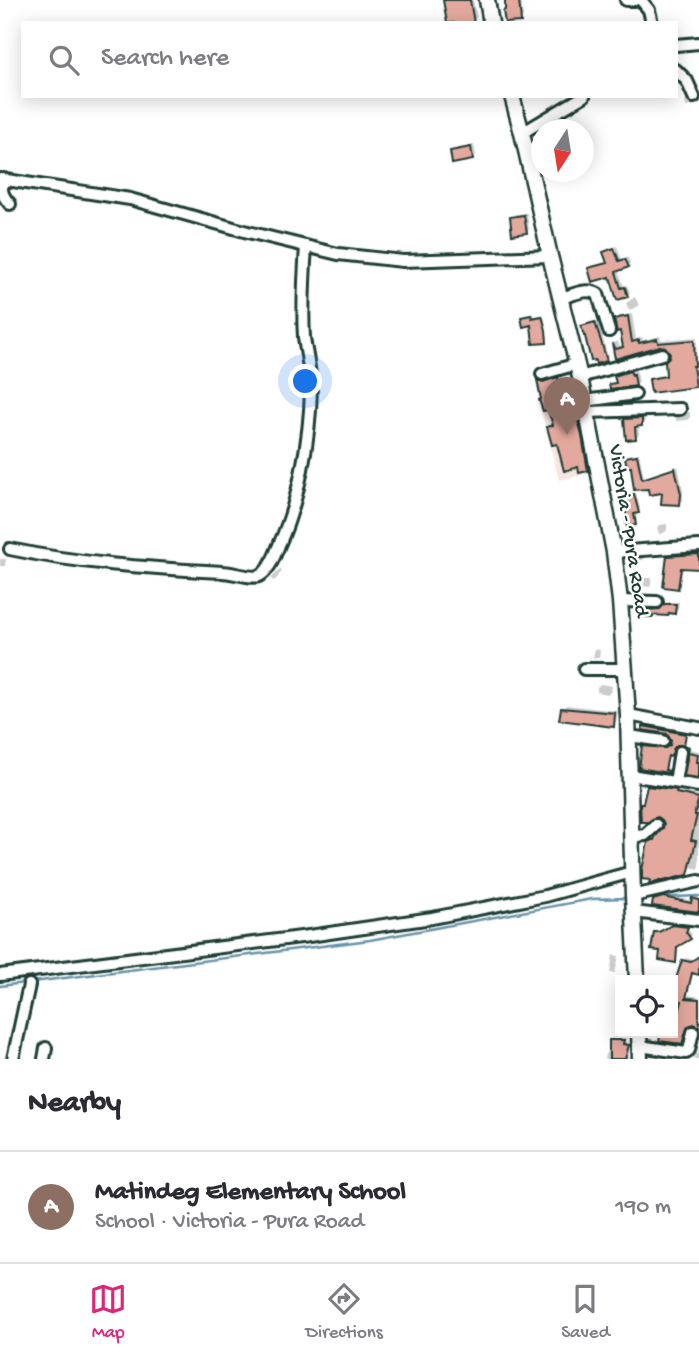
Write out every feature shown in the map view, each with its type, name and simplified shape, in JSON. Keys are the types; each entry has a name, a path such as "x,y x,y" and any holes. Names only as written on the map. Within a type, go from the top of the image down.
{"main road":[{"path":"487,0 491,21"},
{"name":"Victoria - Pura Road","path":"513,98 579,370 614,552 628,715 637,975"}],"street":[{"path":"626,0 635,0"},
{"path":"641,0 649,10 652,21"},
{"path":"678,45 699,43"},
{"path":"678,72 687,81 694,97"},
{"path":"522,133 580,98"},
{"path":"10,204 1,189 2,179 130,199 338,254 403,261 550,256"},
{"path":"10,549 93,561 226,572 254,577 261,575 269,566 288,522 308,430 310,374 304,338 303,305 306,246"},
{"path":"561,298 586,291 598,294 609,331"},
{"path":"542,374 579,370 662,354"},
{"path":"586,407 635,394"},
{"path":"586,407 680,409"},
{"path":"614,552 699,546"},
{"path":"620,601 657,602"},
{"path":"584,669 624,669"},
{"path":"628,715 699,728"},
{"path":"629,736 663,741"},
{"path":"675,782 680,752"},
{"path":"630,775 699,786"},
{"path":"631,837 645,835 656,825"},
{"path":"0,975 432,918 545,896 632,872"},
{"path":"633,896 699,881"},
{"path":"634,912 699,920"},
{"path":"13,1059 29,985"},
{"path":"640,1046 686,1053 693,1032"}],"shaded area":[{"path":"578,387 596,472 559,480 538,398"}],"building":[{"path":"443,0 470,0 474,21 447,21"},
{"path":"505,0 519,0 521,21 505,21"},
{"path":"471,147 473,160 452,164 450,151"},
{"path":"524,215 527,233 512,235 510,217"},
{"path":"614,248 619,261 625,259 629,267 616,272 621,288 625,287 628,297 617,300 610,277 592,282 588,268 607,263 603,252"},
{"path":"531,315 532,318 542,316 547,343 533,344 531,325 523,327 521,317"},
{"path":"628,316 632,342 657,339 658,343 694,340 693,366 696,387 651,393 649,379 666,376 665,361 670,353 665,347 660,346 615,359 612,343 616,349 623,347 614,319"},
{"path":"595,322 607,361 596,364 595,360 591,361 581,326"},
{"path":"630,371 634,374 636,386 610,389 609,384 616,383 614,376"},
{"path":"558,377 561,393 570,390 588,471 579,473 578,467 564,471 557,444 552,445 547,427 553,425 548,410 543,411 539,400 537,380 543,382"},
{"path":"642,418 642,426 635,427 636,439 626,440 624,419"},
{"path":"637,455 642,479 675,468 681,494 680,505 661,504 662,493 649,495 648,489 634,490 631,467 627,467 625,457"},
{"path":"634,494 639,513 634,514 636,525 627,527 621,497"},
{"path":"699,554 699,569 681,568 678,589 663,587 667,556"},
{"path":"664,604 676,604 675,614 645,617 645,610 660,609"},
{"path":"561,708 615,713 614,727 559,720"},
{"path":"643,726 686,734 684,745 677,745 671,757 668,756 665,770 669,771 668,773 639,768 642,746 665,748 671,741 667,734 642,730"},
{"path":"684,745 689,747 688,752 698,754 699,778 684,776 688,753"},
{"path":"647,786 677,790 676,793 699,798 691,840 696,841 688,875 649,884 650,880 642,879 648,842 654,840 664,824 658,817 641,822 640,803 643,803"},
{"path":"663,897 691,903 692,898 699,900 699,912 652,906 653,900"},
{"path":"672,925 688,927 686,932 691,939 677,947 676,963 659,960 660,951 651,950 654,932"},
{"path":"699,956 699,975 692,973 686,998 699,999 699,1027 694,1024 688,1026 682,1044 659,1041 660,1038 678,1038 678,1016 682,1001 678,1000 677,975 682,960 690,962"},
{"path":"609,1040 624,1040 623,1044 629,1045 625,1059 609,1059"}],"waterway":[{"path":"648,898 699,896"},
{"path":"0,986 370,940 592,899 627,898"}],"place":[{"name":"Matindeg Elementary School","path":"567,435"}]}
